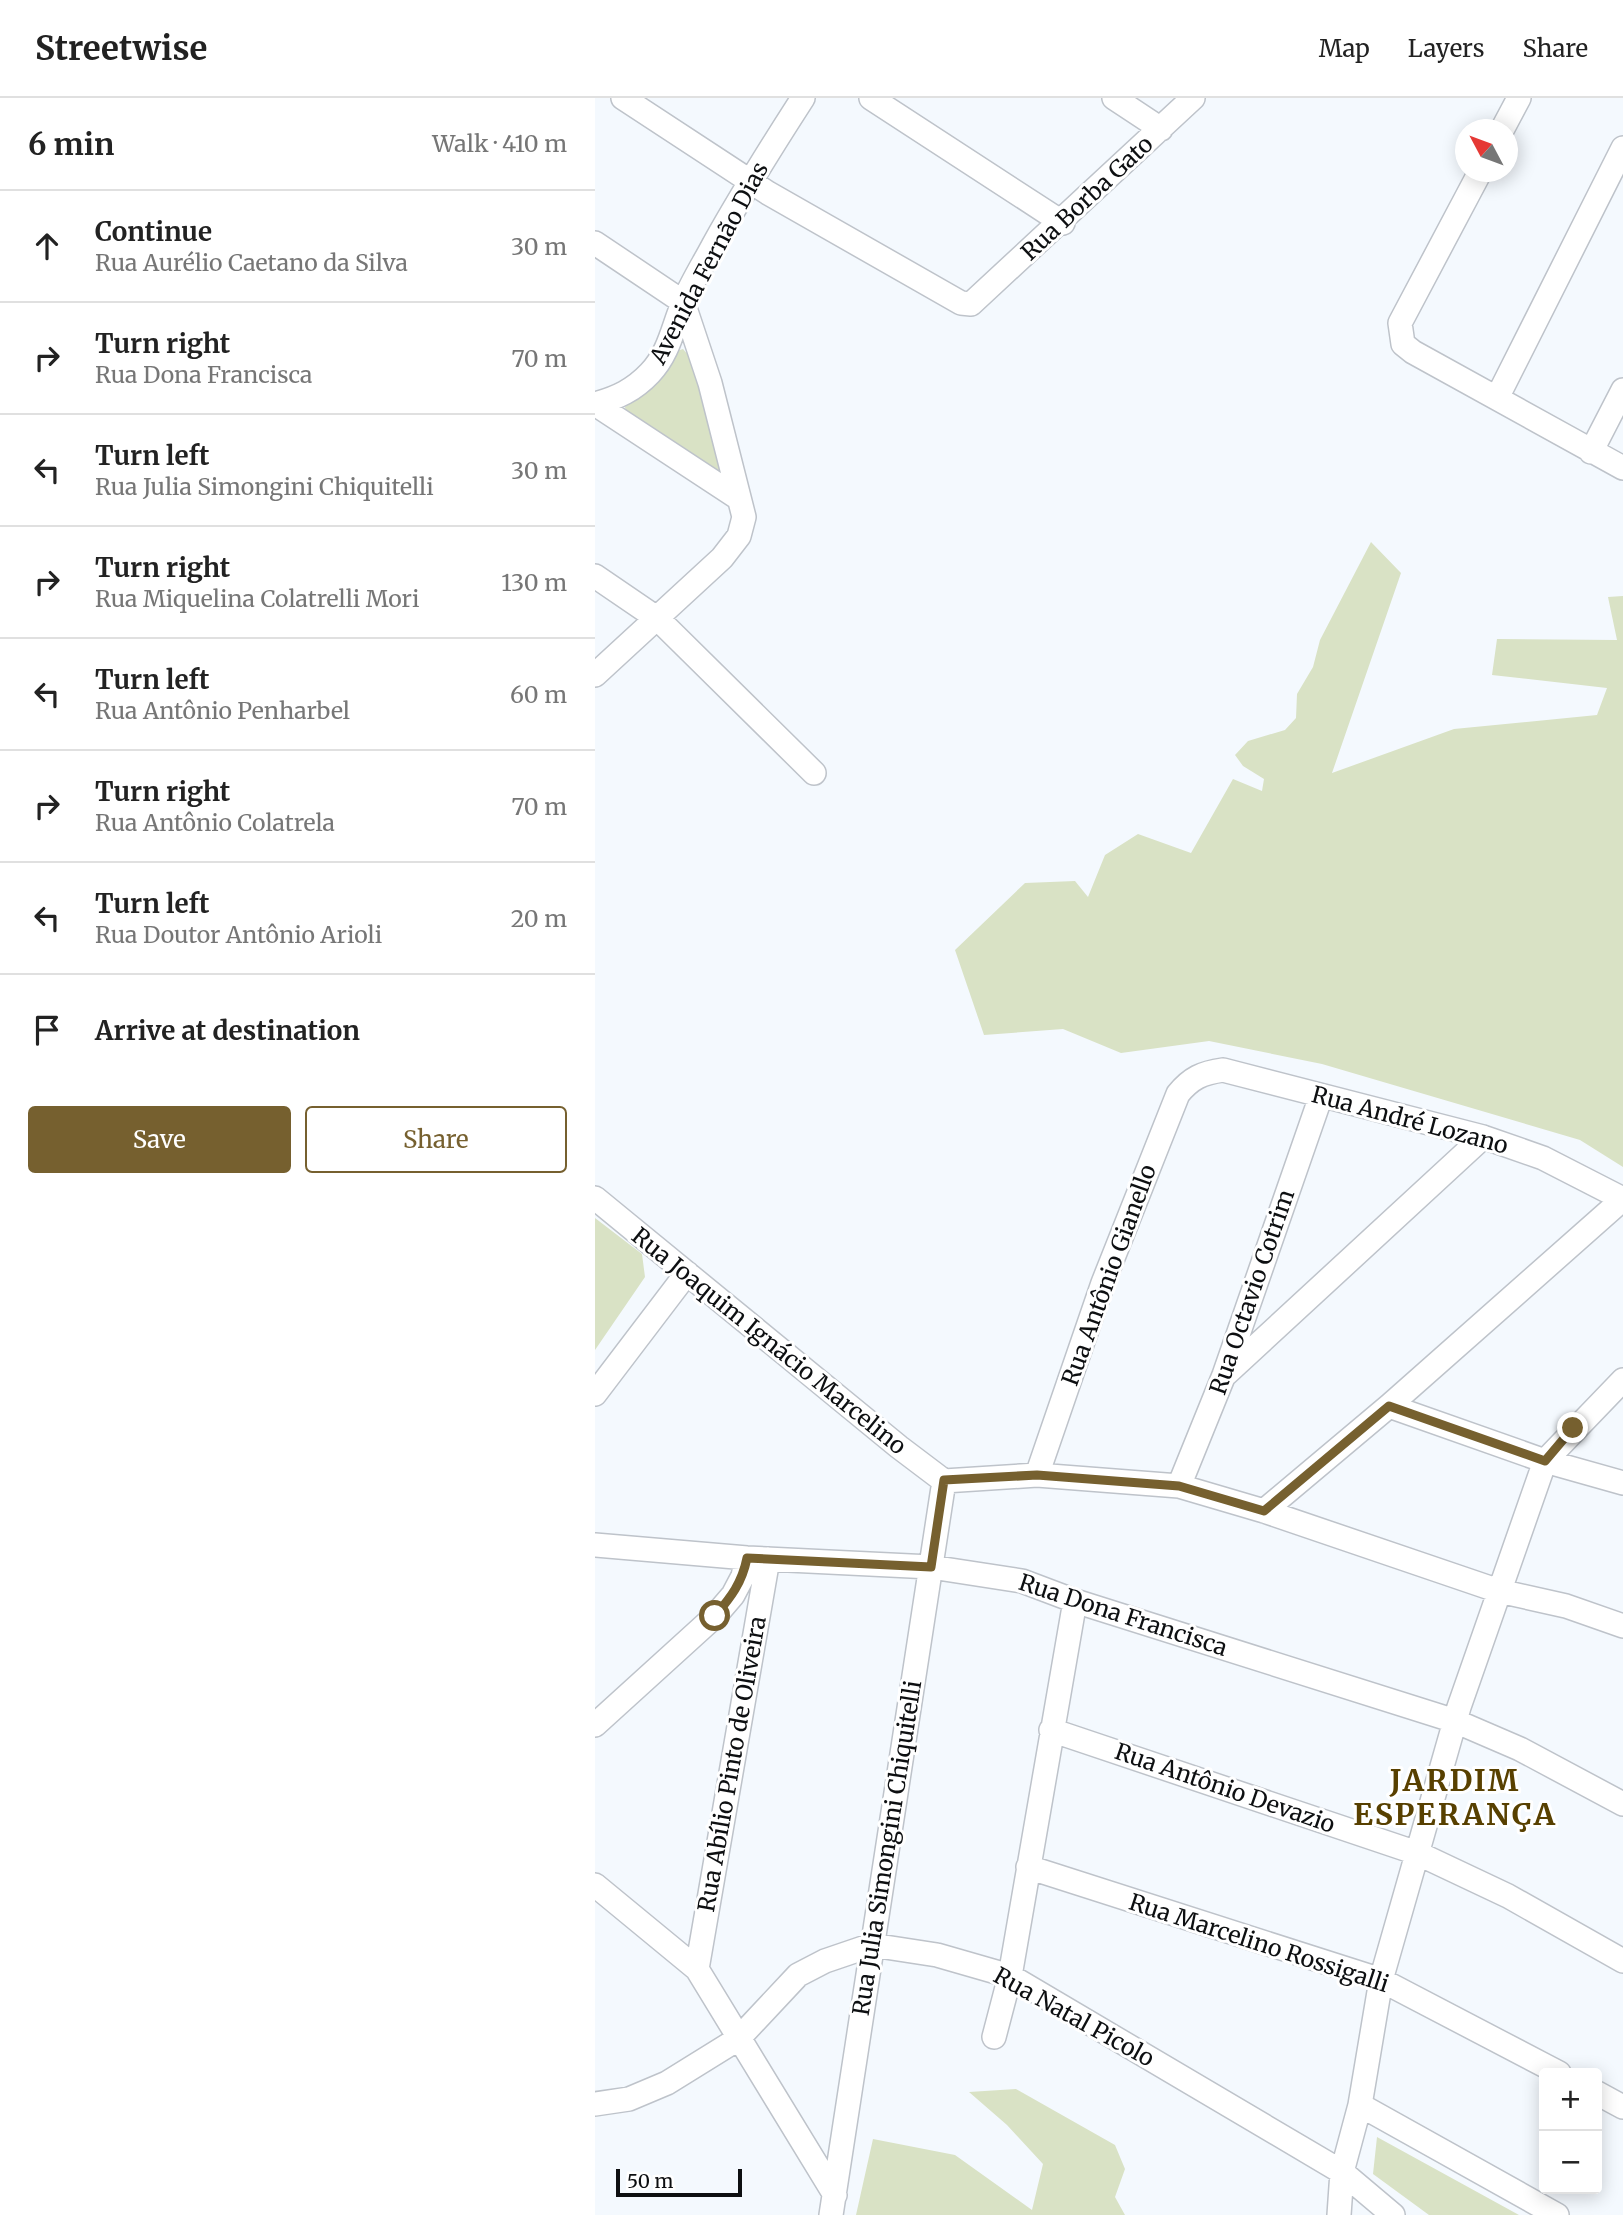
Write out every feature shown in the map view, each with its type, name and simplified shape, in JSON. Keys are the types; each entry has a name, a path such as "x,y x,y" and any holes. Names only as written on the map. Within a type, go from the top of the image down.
{"street":[{"path":"623,98 749,181"},
{"name":"Avenida Fernão Dias","path":"595,404 615,399 651,372 675,330 683,302 749,181 803,98"},
{"path":"870,98 1062,223"},
{"path":"1114,98 1161,129"},
{"name":"Rua Borba Gato","path":"749,181 961,303 971,304 1062,223 1193,98"},
{"path":"1508,119 1519,98"},
{"path":"1497,398 1623,148"},
{"path":"1475,182 1400,323 1403,344 1623,468"},
{"path":"595,243 683,302 690,313 744,517 739,536 722,558 595,675"},
{"path":"1591,452 1623,390"},
{"path":"595,404 738,498"},
{"path":"595,576 657,619 814,773"},
{"name":"Rua André Lozano","path":"1190,1079 1223,1070 1483,1137 1543,1158 1623,1199"},
{"name":"Rua Antônio Gianello","path":"1037,1475 1103,1283 1178,1094 1190,1079"},
{"name":"Rua Octavio Cotrim","path":"1179,1486 1224,1375 1321,1096"},
{"path":"1224,1375 1483,1137"},
{"name":"Rua Joaquim Ignácio Marcelino","path":"595,1198 899,1447 944,1480"},
{"path":"1264,1511 1389,1406 1623,1199"},
{"path":"595,1394 687,1273"},
{"path":"1339,2215 1342,2172 1360,2105 1381,1980 1455,1721 1499,1591 1545,1461 1623,1380"},
{"path":"1389,1406 1545,1461 1623,1483"},
{"path":"944,1480 1037,1475 1179,1486 1264,1511 1499,1591 1566,1606 1623,1626"},
{"name":"Rua Julia Simongini Chiquitelli","path":"833,2205 944,1480"},
{"name":"Rua Dona Francisca","path":"595,1545 757,1558 931,1567 1022,1581 1075,1601 1455,1721 1520,1749 1623,1804"},
{"path":"595,1725 724,1605 757,1558"},
{"name":"Rua Abílio Pinto de Oliveira","path":"697,1969 757,1558"},
{"path":"994,2038 1010,1976 1075,1601"},
{"name":"Rua Antônio Devazio","path":"1051,1730 1417,1853 1508,1896 1623,1961"},
{"name":"Rua Marcelino Rossigalli","path":"1028,1867 1381,1980 1549,2068"},
{"path":"595,1885 697,1969 833,2205"},
{"name":"Rua Natal Picolo","path":"595,2104 629,2099 667,2083 738,2039 798,1975 825,1961 871,1945 937,1955 1010,1976 1342,2172 1393,2215"},
{"path":"1602,2096 1623,2107"},
{"path":"1360,2105 1557,2215"}],"green space":[{"path":"683,349 690,357 719,461 720,469 716,472 626,412 625,407 677,351"},
{"path":"1371,542 1401,573 1332,773 1454,729 1597,715 1607,688 1492,675 1497,639 1617,640 1608,597 1623,596 1623,1167 1580,1140 1322,1064 1209,1041 1121,1053 1063,1029 984,1035 955,950 1025,883 1075,881 1088,897 1105,855 1138,834 1191,853 1233,779 1262,791 1264,779 1243,766 1235,755 1248,741 1285,730 1296,718 1297,694 1313,667 1320,640"},
{"path":"595,1218 642,1254 645,1277 595,1350"},
{"path":"1016,2089 1115,2145 1125,2169 1115,2197 1125,2215 856,2215 873,2139 955,2155 1032,2210 1043,2164 1007,2125 969,2092"},
{"path":"1377,2137 1519,2215 1429,2215 1373,2174"}],"district":[{"name":"JARDIM ESPERANÇA","path":"1455,1798"}],"route":[{"path":"715,1616 733,1595 743,1577 747,1558 931,1567 944,1480 1037,1475 1179,1486 1264,1511 1389,1406 1545,1461 1573,1428"}]}
